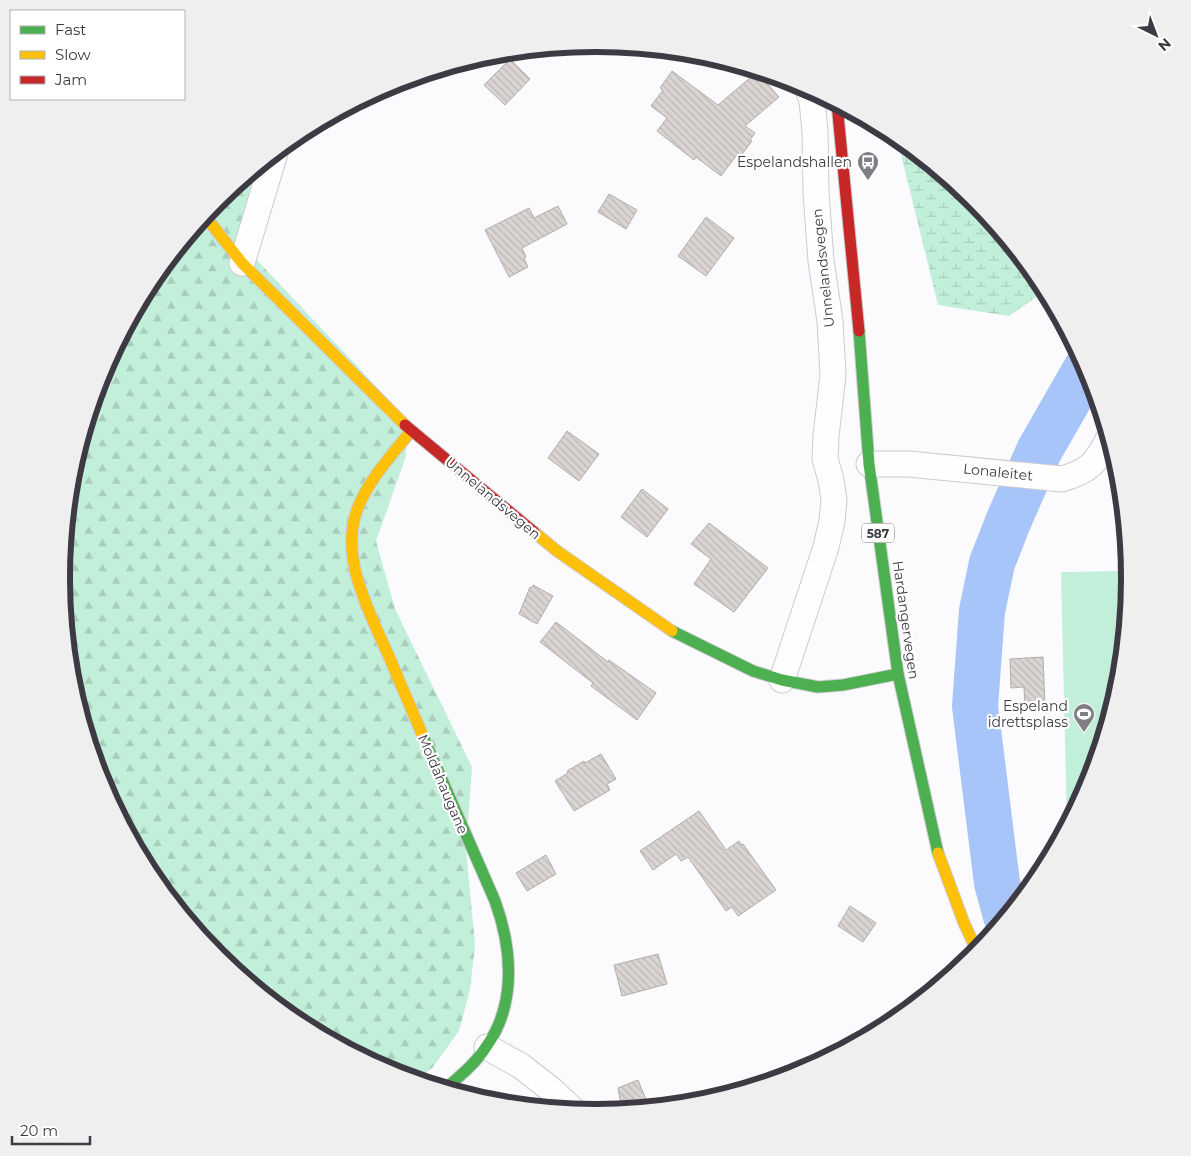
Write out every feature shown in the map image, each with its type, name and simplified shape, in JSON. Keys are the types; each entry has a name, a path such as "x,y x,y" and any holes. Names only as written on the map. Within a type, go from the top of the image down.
{"main road":[{"name":"Hardangervegen","path":"838,112 861,354 869,464 898,674 934,839 944,874 973,943"},
{"name":"Unnelandsvegen","path":"209,222 242,263 411,431 557,551 668,628 724,658 753,671 782,680 818,687 843,685 898,674"},
{"name":"Moldahaugane","path":"411,431 363,497 354,520 352,541 355,563 360,588 494,898 505,929 510,964 507,994 500,1020 487,1047 467,1070 451,1084"}],"street":[{"name":"Unnelandsvegen","path":"782,680 826,547 832,521 834,500 825,459 833,375 830,330 820,251 816,193 815,131 812,100"},
{"path":"242,263 272,165"},
{"name":"Lonaleitet","path":"869,464 909,464 1062,479 1089,468 1104,447"},
{"path":"487,1047 521,1066 565,1102"}],"green space":[{"path":"900,150 942,183 967,206 1012,258 1038,296 1009,316 938,305"},
{"path":"267,169 239,241 406,418 406,456 376,541 395,609 472,767 466,849 475,945 470,990 459,1031 433,1067 424,1075 363,1049 333,1033 276,995 249,973 200,924 159,870 140,841 124,810 98,747 80,681 74,647 71,612 71,544 74,509 80,475 98,409 124,346 140,315 159,286 200,232 224,206"},
{"name":"Espeland idrettsplass","path":"1121,571 1121,578 1117,647 1111,681 1093,747 1067,811 1061,572"}],"building":[{"path":"511,60 530,79 505,105 484,85"},
{"path":"672,71 718,105 752,76 764,80 779,97 745,126 755,133 750,140 752,141 739,158 736,156 721,176 696,157 694,160 657,131 667,118 651,106 663,90 660,88"},
{"path":"609,194 637,210 626,229 598,212"},
{"path":"558,206 567,224 522,248 528,267 509,277 485,230 529,208 534,218"},
{"path":"706,217 734,238 706,276 678,256"},
{"path":"567,431 599,454 579,481 548,458"},
{"path":"642,489 668,509 647,537 621,517"},
{"path":"709,523 768,568 734,612 694,584 711,559 691,544"},
{"path":"533,585 553,596 537,624 519,614 530,587 532,588"},
{"path":"556,622 608,662 609,660 656,693 637,720 591,686 593,683 540,642"},
{"path":"1043,657 1045,707 1025,708 1024,687 1011,688 1010,659"},
{"path":"601,754 616,779 607,784 610,790 574,811 555,781 584,761 585,763"},
{"path":"699,811 726,850 739,841 743,844 776,890 738,916 732,907 726,911 688,857 681,861 676,854 653,870 640,851"},
{"path":"546,855 556,874 527,891 516,873"},
{"path":"850,906 876,923 863,942 838,926"},
{"path":"658,954 667,984 622,996 614,965"},
{"path":"638,1080 646,1101 621,1103 618,1088"}],"waterway":[{"path":"1004,908 997,883 975,706 982,611 992,563 1008,522 1039,451 1081,377"}],"traffic: fast":[{"path":"859,331 869,464 898,674 938,853"},
{"path":"672,631 753,671 782,680 818,687 843,685 898,674"},
{"path":"423,736 495,901 501,919 508,957 509,976 507,994 503,1013 496,1030 478,1058 451,1084"}],"traffic: slow":[{"path":"209,222 242,263 405,425"},
{"path":"411,431 367,488 357,510 352,529 352,548 355,567 366,605 423,736"},
{"path":"534,532 557,551 672,631"},
{"path":"938,853 973,943"}],"traffic: jam":[{"path":"838,112 859,331"},
{"path":"405,425 534,532"}],"place":[{"name":"Espelandshallen","path":"868,181"},
{"name":"Espeland idrettsplass","path":"1084,733"}]}
